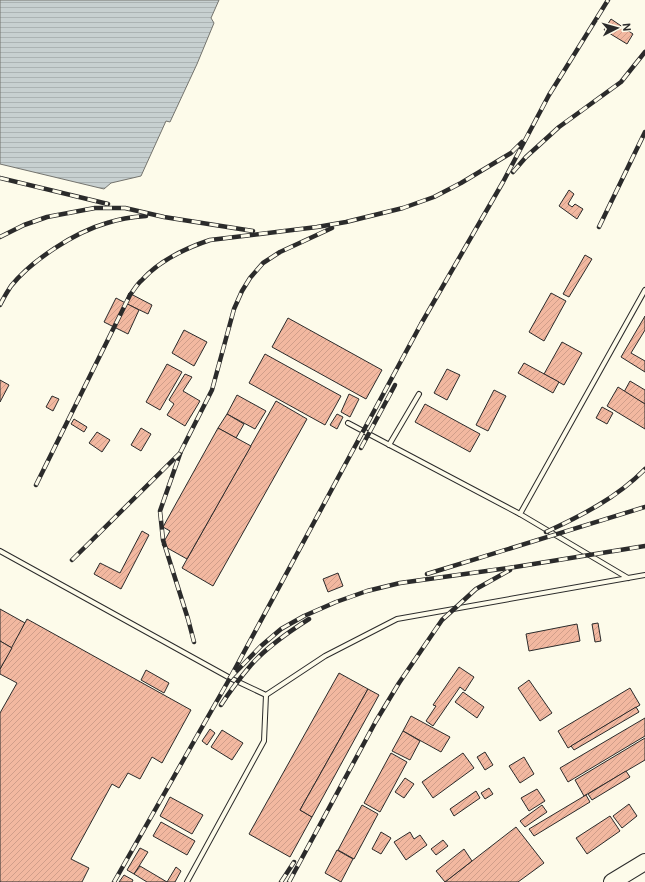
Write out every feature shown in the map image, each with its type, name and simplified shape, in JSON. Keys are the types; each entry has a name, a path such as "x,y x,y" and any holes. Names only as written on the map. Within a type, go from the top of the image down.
{"highway":[{"path":"612,882 645,862"}],"lane":[{"path":"520,514 645,290"},
{"path":"389,445 419,394"},
{"path":"348,423 520,514 628,578"},
{"path":"0,551 230,678 266,695"},
{"path":"266,695 325,656 397,619 645,575"},
{"path":"187,882 264,741 266,695"}],"shaded area":[{"path":"0,0 219,0 211,18 214,23 197,64 170,122 166,121 141,176 111,183 104,189 0,164"}],"building":[{"path":"611,19 633,34 627,44 604,30"},
{"path":"569,190 574,194 568,204 572,207 575,204 583,209 577,219 559,206"},
{"path":"585,255 592,259 569,297 563,294"},
{"path":"129,293 152,305 148,314 125,303"},
{"path":"551,293 566,301 544,341 529,332"},
{"path":"116,298 139,310 128,334 104,322"},
{"path":"645,316 645,330 631,353 645,361 645,372 621,357"},
{"path":"288,318 382,370 366,399 272,347"},
{"path":"184,330 207,342 194,366 172,353"},
{"path":"562,342 582,353 564,385 544,374"},
{"path":"265,354 341,396 325,425 249,383"},
{"path":"524,363 559,382 553,393 518,373"},
{"path":"167,364 182,372 160,410 146,402"},
{"path":"447,369 460,375 447,400 434,393"},
{"path":"185,374 192,377 183,391 200,401 185,426 167,415 174,404 169,400"},
{"path":"0,380 9,385 0,402"},
{"path":"630,381 645,390 645,404 624,392"},
{"path":"618,387 645,404 645,429 607,406"},
{"path":"494,390 506,396 488,431 476,425"},
{"path":"349,394 359,399 350,417 341,412"},
{"path":"237,395 266,411 255,429 227,414"},
{"path":"52,396 59,399 53,411 46,407"},
{"path":"276,401 307,419 213,586 182,568"},
{"path":"425,404 480,434 470,452 415,422"},
{"path":"602,407 613,413 607,424 596,418"},
{"path":"227,414 244,424 236,438 218,428"},
{"path":"337,414 343,417 337,429 330,425"},
{"path":"74,419 87,427 84,432 71,424"},
{"path":"141,428 151,434 141,451 131,445"},
{"path":"218,428 251,446 187,559 162,545 170,531 163,527"},
{"path":"97,432 110,440 102,452 89,443"},
{"path":"142,531 149,535 121,589 94,574 100,563 120,573"},
{"path":"338,573 343,586 328,592 323,579"},
{"path":"0,609 25,623 12,648 0,641"},
{"path":"27,619 191,710 162,763 152,757 140,779 128,773 119,788 112,784 71,859 89,868 82,882 0,882 0,713 17,683 0,674 0,669"},
{"path":"598,623 601,641 595,642 592,624"},
{"path":"577,624 580,641 529,651 526,634"},
{"path":"0,641 12,648 0,669"},
{"path":"459,667 474,677 465,691 460,687 433,726 426,721 436,706 433,705"},
{"path":"146,670 169,683 164,693 141,680"},
{"path":"339,673 368,689 300,810 312,817 290,857 249,834"},
{"path":"529,680 552,713 540,721 518,688"},
{"path":"630,688 640,705 568,748 558,731"},
{"path":"368,689 379,695 312,817 300,810"},
{"path":"463,692 484,707 477,718 455,702"},
{"path":"636,707 639,712 574,750 571,746"},
{"path":"411,716 450,737 441,752 403,731"},
{"path":"645,718 645,736 568,782 560,768"},
{"path":"210,729 215,733 207,745 202,741"},
{"path":"222,730 243,743 232,760 211,747"},
{"path":"403,731 420,741 410,760 392,751"},
{"path":"645,738 645,760 584,796 575,780"},
{"path":"485,752 493,765 485,770 477,757"},
{"path":"391,753 407,762 380,812 364,803"},
{"path":"463,753 474,768 433,798 422,782"},
{"path":"524,757 534,774 520,783 509,766"},
{"path":"626,771 630,777 592,800 588,794"},
{"path":"405,778 414,784 404,798 395,792"},
{"path":"489,788 493,794 485,799 481,793"},
{"path":"537,789 545,801 529,811 521,798"},
{"path":"476,791 480,798 454,816 450,809"},
{"path":"586,795 590,802 534,836 529,829"},
{"path":"170,797 203,815 192,834 160,816"},
{"path":"629,804 637,816 622,828 613,816"},
{"path":"362,805 378,814 354,859 338,850"},
{"path":"542,805 547,812 525,827 520,821"},
{"path":"610,816 620,831 587,854 576,838"},
{"path":"161,822 195,841 187,855 153,836"},
{"path":"516,827 544,863 518,882 445,882"},
{"path":"381,832 391,838 381,854 372,849"},
{"path":"410,832 414,839 420,835 427,845 406,860 394,842"},
{"path":"443,840 448,846 436,855 431,849"},
{"path":"140,848 148,852 134,874 127,870"},
{"path":"464,849 472,861 445,882 436,871"},
{"path":"337,850 353,859 341,882 325,873"},
{"path":"140,866 167,882 147,882 134,874"},
{"path":"176,867 181,871 175,882 167,882"},
{"path":"124,875 133,880 132,882 119,882"}],"railway":[{"path":"230,678 421,324 503,182 549,95 608,0"},
{"path":"513,172 526,157 559,127 621,82 645,52"},
{"path":"599,227 645,132"},
{"path":"36,485 130,295 139,283 156,267 182,251 210,240 317,227 346,222 403,208 434,197 461,183 511,153 522,142"},
{"path":"0,178 108,204"},
{"path":"0,237 24,225 47,217 95,208 125,208 164,217 253,231"},
{"path":"0,305 11,286 30,266 68,240 95,227 126,218 146,216"},
{"path":"194,642 163,540 160,511 181,451 212,390 234,309 242,291 250,278 263,263 280,252 332,228"},
{"path":"361,448 395,385"},
{"path":"72,560 180,453"},
{"path":"546,532 611,497 645,469"},
{"path":"427,574 645,507"},
{"path":"114,882 230,678 261,646 281,629 304,616 336,602 367,591 400,583 515,567 645,546"},
{"path":"289,882 376,721 399,683 442,620 476,589 510,570"},
{"path":"221,705 251,665 264,652 278,640 309,619"},
{"path":"281,882 294,862"}]}
